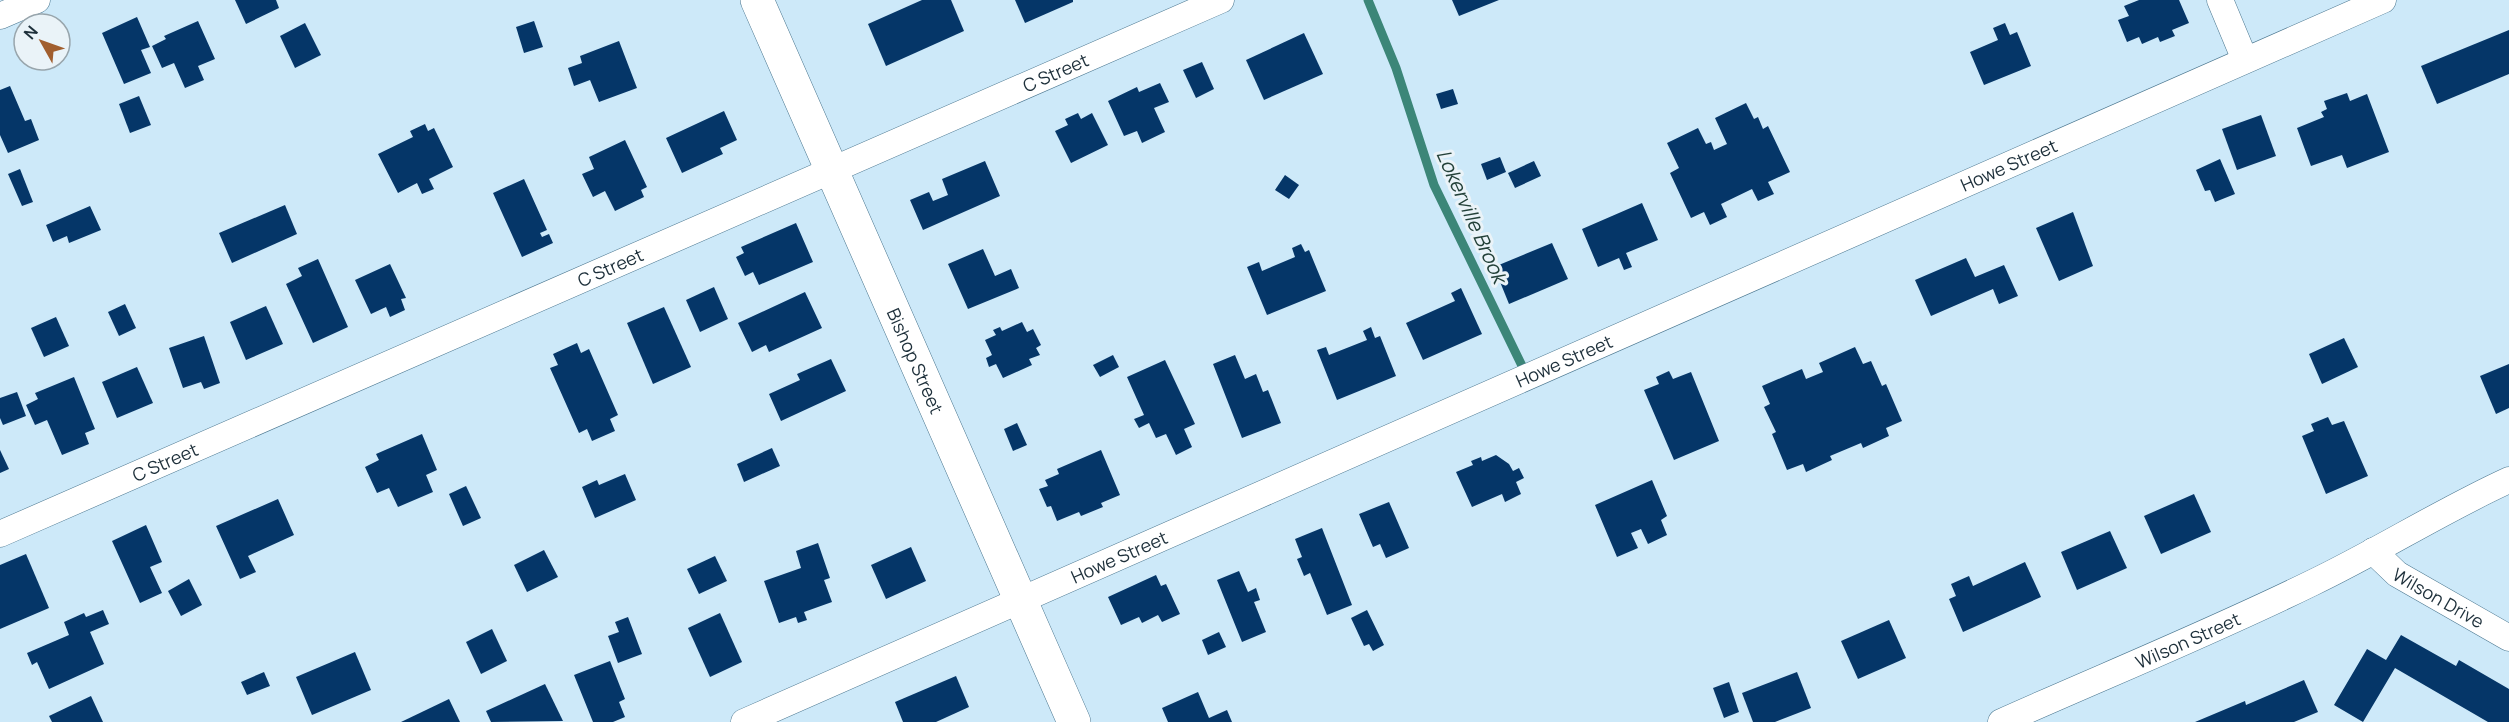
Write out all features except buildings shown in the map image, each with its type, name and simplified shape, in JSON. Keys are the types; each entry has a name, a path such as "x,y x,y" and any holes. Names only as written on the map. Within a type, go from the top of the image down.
{"street":[{"path":"0,16 38,0"},
{"name":"Bishop Street","path":"757,0 1074,722"},
{"name":"C Street","path":"0,534 1221,0"},
{"path":"2220,0 2245,60"},
{"name":"Howe Street","path":"744,722 2383,0"},
{"name":"Wilson Street","path":"2001,722 2289,595 2440,513 2509,480"},
{"name":"Wilson Drive","path":"2373,551 2397,574 2509,638"}],"waterway":[{"name":"Lokerville Brook","path":"1368,0 1396,68 1434,185 1527,376"}]}
